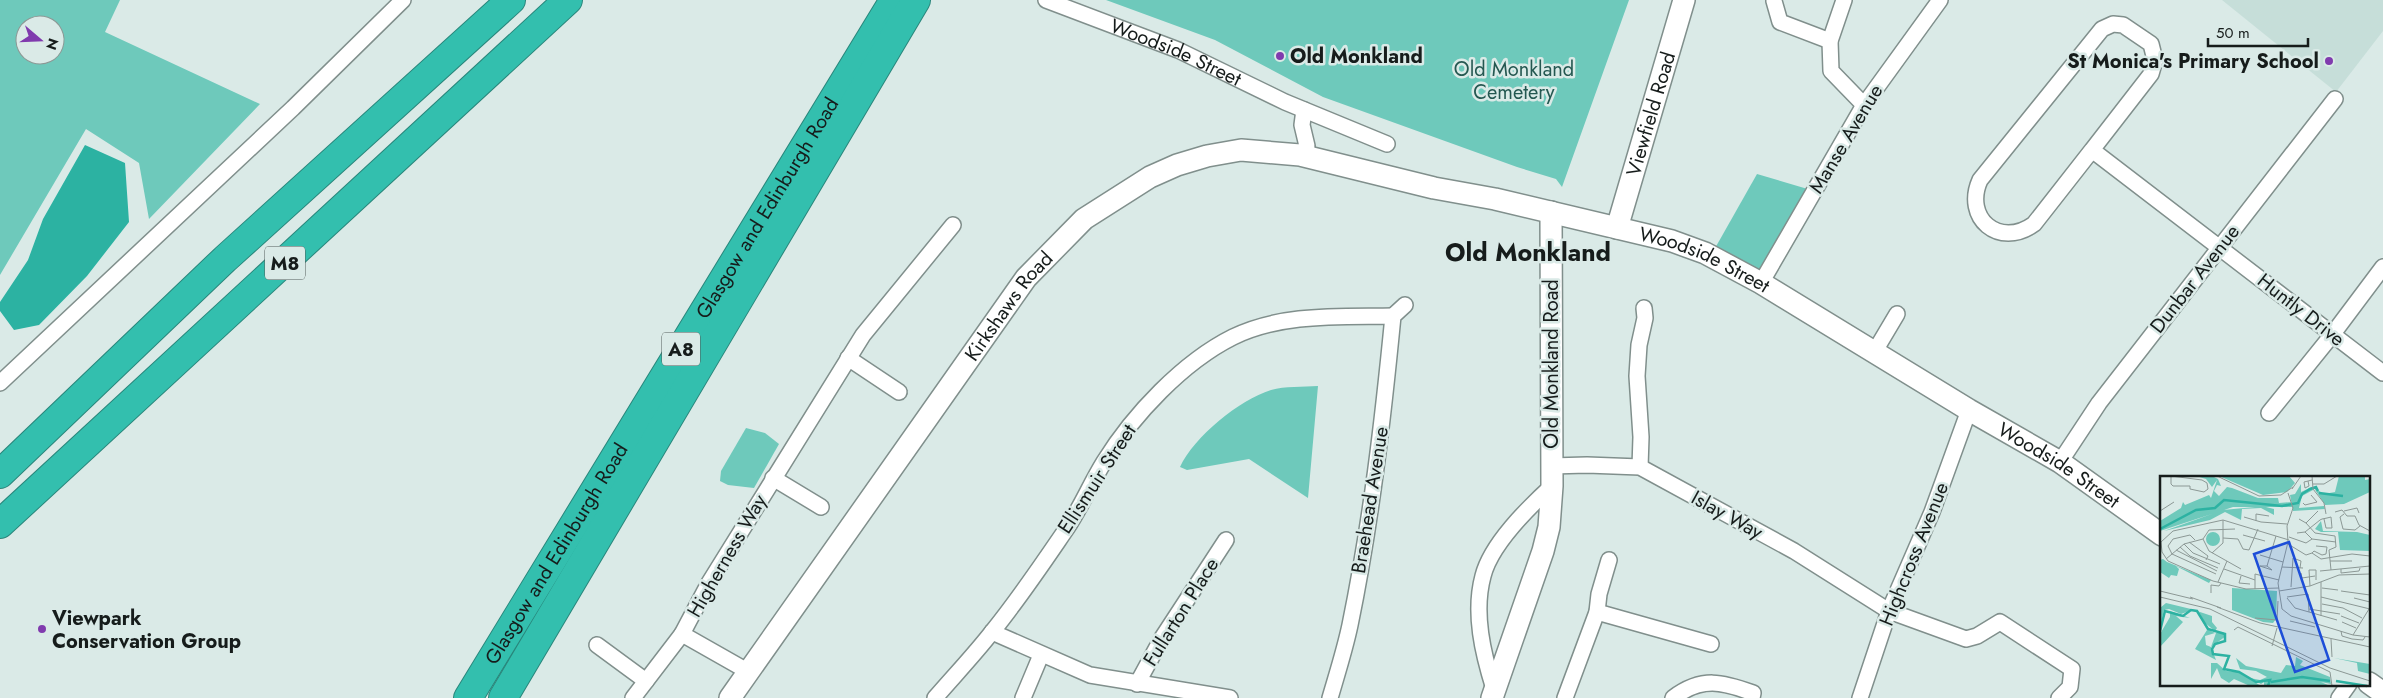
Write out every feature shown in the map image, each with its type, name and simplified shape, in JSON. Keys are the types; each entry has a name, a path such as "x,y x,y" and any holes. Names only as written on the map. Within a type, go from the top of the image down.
{"highway":[{"name":"M8","path":"0,474 225,259 511,0"},
{"name":"M8","path":"0,524 568,0"},
{"name":"Glasgow and Edinburgh Road","path":"468,698 894,0"},
{"name":"Glasgow and Edinburgh Road","path":"503,698 916,0"}],"street":[{"path":"0,383 293,108 403,0"},
{"name":"Woodside Street","path":"1046,0 1178,50 1304,110 1387,144"},
{"name":"Viewfield Road","path":"1618,228 1684,0"},
{"path":"1844,0 1830,41 1831,71 1864,105"},
{"name":"Manse Avenue","path":"1761,283 1864,105 1940,0"},
{"path":"1774,2 1780,22 1830,41"},
{"path":"2113,24 2123,25 2151,44 2155,60 2151,74 2092,150 2034,224 2023,232 2012,235 2000,233 1990,227 1980,216 1975,203 1976,189 1980,180 2102,29 2113,24"},
{"name":"Dunbar Avenue","path":"2060,462 2100,402 2335,99"},
{"path":"1300,154 1307,146 1302,125 1304,110"},
{"name":"Kirkshaws Road","path":"730,698 1026,278 1084,219 1150,177 1177,165 1207,156 1240,150 1300,154 1428,186"},
{"name":"Huntly Drive","path":"2092,150 2220,246 2383,373"},
{"name":"Woodside Street","path":"1428,186 1551,212 1672,241 1705,253 1761,283 1969,410 2060,462 2160,534"},
{"name":"Old Monkland Road","path":"1493,694 1550,527 1551,212"},
{"name":"Higherness Way","path":"634,698 682,634 709,583 863,335 953,225"},
{"path":"2269,413 2332,335 2383,267"},
{"path":"1393,316 1405,305"},
{"path":"1640,468 1641,437 1637,376 1639,345 1645,318 1644,308"},
{"path":"1875,351 1897,314"},
{"name":"Ellismuir Street","path":"935,698 992,632 1068,526 1104,462 1124,432 1150,402 1201,356 1234,337 1270,325 1298,319 1393,316"},
{"name":"Braehead Avenue","path":"1330,698 1350,626 1365,536 1382,427 1393,316"},
{"path":"848,358 899,392"},
{"name":"Highcross Avenue","path":"1860,698 1889,611 1932,512 1969,410"},
{"name":"Islay Way","path":"1551,476 1587,464 1640,468 1794,551 1889,611 1966,639 1977,636 1990,626 2000,622 2072,669 2070,687 2059,698"},
{"name":"Old Monkland Road","path":"1493,694 1483,648 1479,596 1483,576 1488,562 1512,526 1551,476"},
{"name":"Higherness Way","path":"773,478 821,507"},
{"name":"Fullarton Place","path":"1137,684 1162,638 1226,540"},
{"path":"1564,698 1597,612 1599,594 1609,560"},
{"path":"1597,612 1711,644"},
{"path":"992,632 1090,675 1230,698"},
{"path":"682,634 749,672"},
{"path":"597,645 646,681"},
{"path":"1023,698 1041,655"},
{"path":"1673,698 1690,689 1720,682 1753,694 1752,698"},
{"path":"2370,684 2383,693"},
{"path":"2338,698 2347,686"}],"shaded area":[{"name":"St Monica's Primary School","path":"2222,0 2383,0 2383,31 2336,92"},
{"path":"85,145 125,163 129,222 87,276 39,325 14,330 0,311 0,302 28,260 43,219"}],"green space":[{"path":"0,0 120,0 105,32 260,104 149,219 139,163 86,129 0,275"},
{"name":"Old Monkland Cemetery","path":"1106,0 1629,0 1562,187 1556,179 1517,167 1323,97 1215,40"},
{"path":"1757,174 1811,190 1759,277 1714,250"},
{"path":"1318,386 1308,498 1249,459 1187,470 1180,467 1187,455 1207,432 1245,402 1271,390 1288,387"},
{"path":"746,428 765,433 779,444 754,488 728,485 720,481 721,471"}],"place":[{"name":"Old Monkland","path":"1280,56"},
{"name":"St Monica's Primary School","path":"2329,61"},
{"name":"Viewpark Conservation Group","path":"42,629"}],"district":[{"name":"Old Monkland","path":"1528,252"}]}
